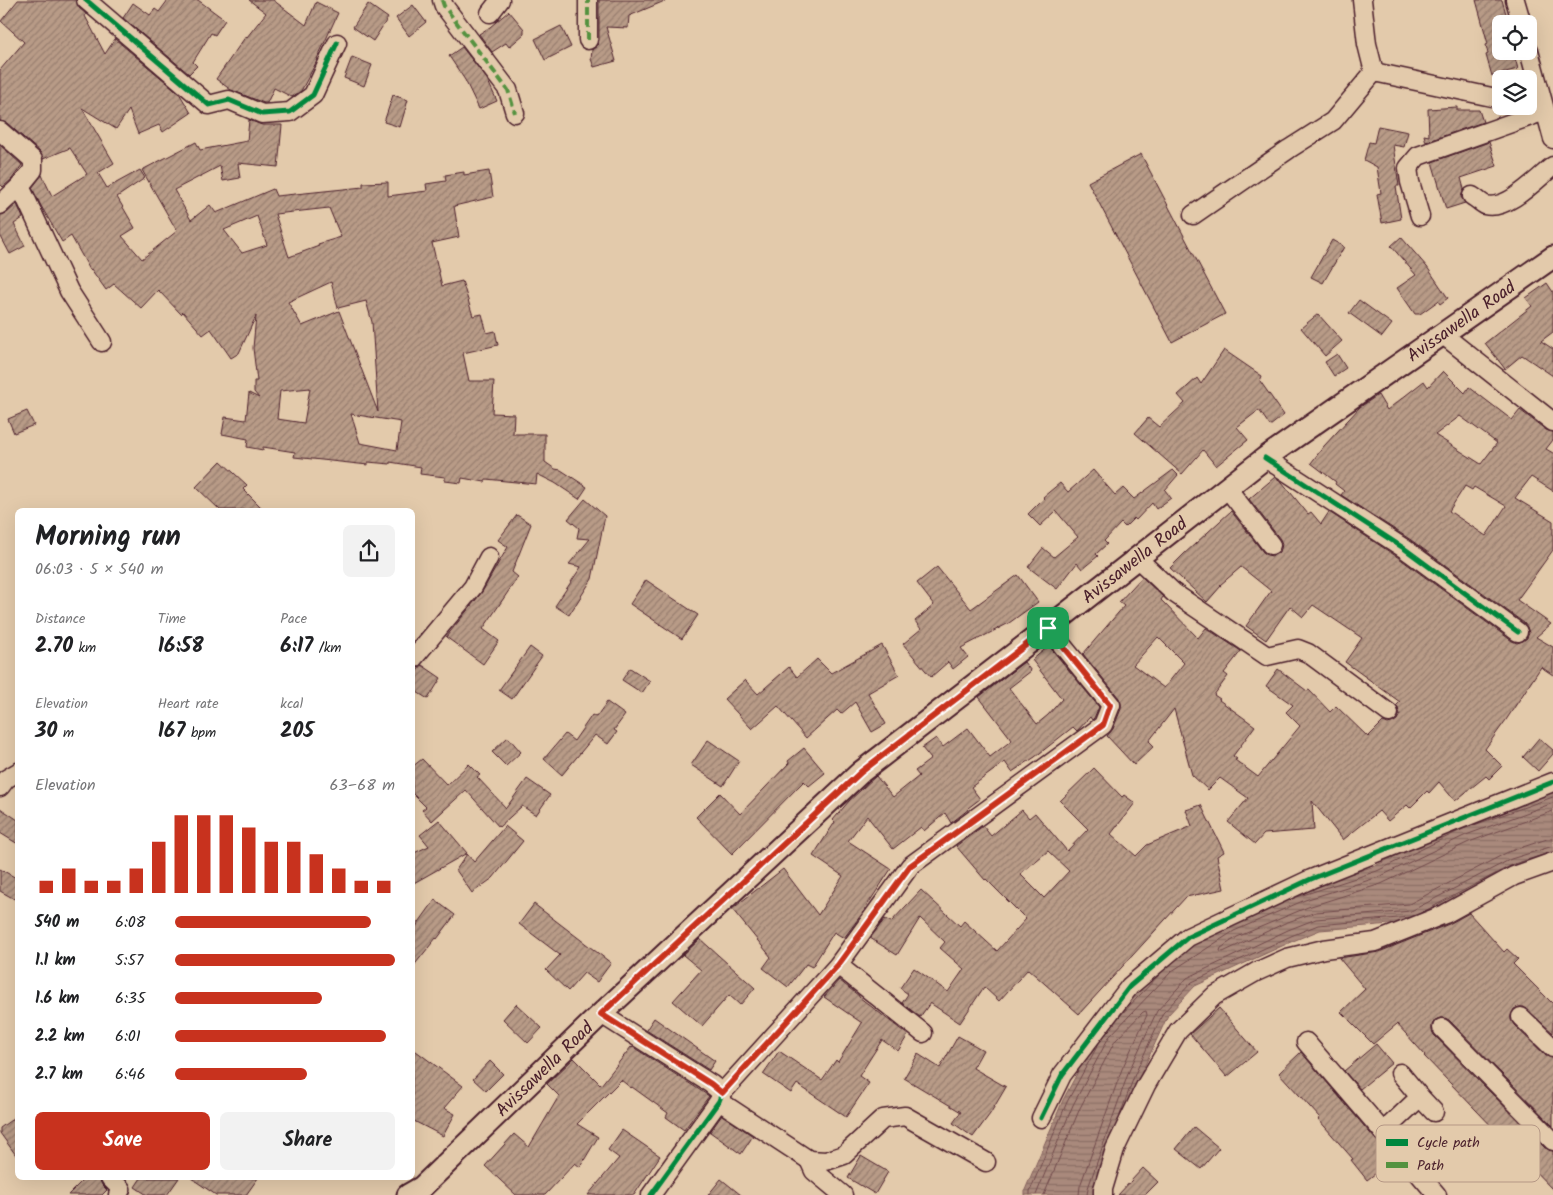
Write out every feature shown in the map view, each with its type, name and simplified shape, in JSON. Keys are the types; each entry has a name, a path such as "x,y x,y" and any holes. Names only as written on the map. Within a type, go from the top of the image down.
{"main road":[{"name":"Avissawella Road","path":"408,1195 422,1187 601,1014 861,772 1265,458 1553,257"}],"street":[{"path":"86,0 209,105 229,100 262,114 290,112 313,95 337,44"},
{"path":"442,0 444,6 508,90 515,113"},
{"path":"588,0 588,40"},
{"path":"1362,0 1367,44 1374,72"},
{"path":"1515,0 1519,15"},
{"path":"1374,72 1492,97"},
{"path":"1193,215 1289,149 1333,122 1374,72"},
{"path":"1537,108 1553,139"},
{"path":"1420,216 1408,168 1418,156 1520,115"},
{"path":"0,131 33,160 33,170 0,206"},
{"path":"1472,196 1486,205 1503,204 1514,199 1553,166"},
{"path":"20,186 69,291 102,342"},
{"path":"1442,334 1553,422"},
{"path":"1265,458 1405,549 1518,632"},
{"path":"1227,488 1271,545"},
{"path":"415,656 473,587 489,557"},
{"path":"1137,558 1174,593 1267,656 1298,648 1308,653 1389,713"},
{"path":"658,1193 720,1097 838,965 910,866 1103,725 1110,705 1048,628"},
{"path":"0,787 6,779 15,774"},
{"path":"1041,1118 1062,1075 1130,986 1188,937 1311,879 1553,782"},
{"path":"1103,1195 1103,1189 1115,1149 1146,1085 1178,1031 1214,996 1256,972 1287,958 1324,949 1375,942 1445,914 1514,876 1553,862"},
{"path":"838,965 923,1033"},
{"path":"601,1014 711,1084 720,1097 809,1160 814,1171 843,1195"},
{"path":"1522,1017 1553,1048"},
{"path":"1442,1028 1537,1125"},
{"path":"1306,1042 1377,1125"},
{"path":"1400,1073 1434,1112"},
{"path":"1391,1125 1420,1098"},
{"path":"809,1160 826,1161 844,1156 884,1119 905,1116 986,1162"},
{"path":"1540,1128 1553,1141"},
{"path":"112,1180 122,1189 118,1195"},
{"path":"1426,1182 1437,1195"}],"water":[{"path":"1553,791 1553,857 1414,922 1320,930 1195,986 1168,1015 1140,1076 1098,1195 1025,1195 1025,1190 1063,1100 1100,1030 1165,962 1228,921 1301,889 1375,866 1461,824"}],"building":[{"path":"18,0 76,0 79,8 86,14 85,16 105,54 115,39 179,93 191,113 163,132 159,125 138,134 129,110 116,129 82,108 114,163 98,173 107,188 140,170 145,178 117,197 135,228 122,236 142,259 177,231 142,170 196,142 200,150 247,141 249,120 262,125 282,125 278,167 238,163 240,178 223,181 220,166 174,190 191,220 210,205 216,213 273,189 276,196 363,187 363,183 388,182 388,196 427,191 426,184 446,181 445,175 464,172 464,175 489,171 493,197 454,206 459,237 432,243 442,286 462,281 473,316 482,314 487,333 495,331 498,345 463,353 469,381 494,381 492,413 514,414 513,434 545,434 545,462 587,487 579,499 537,474 536,484 486,479 485,482 462,478 461,483 445,481 445,477 420,474 421,467 390,462 390,464 368,462 368,465 294,457 295,452 263,447 263,450 247,447 248,439 222,434 225,417 246,420 249,393 259,398 254,392 254,381 257,381 253,348 256,316 239,353 231,358 211,329 203,335 183,312 181,314 158,290 141,308 114,284 106,290 90,270 71,236 62,242 32,188 42,175 52,196 87,174 70,148 43,159 40,152 7,123 0,121 0,70 24,42 1,21","holes":["329,208 341,237 318,244 319,246 289,257 275,214","257,216 267,245 242,253 224,230","331,282 338,308 366,301 372,322 378,412 339,311 302,326 288,302","310,388 304,423 277,419 280,391","351,414 401,422 397,450 360,443"]},
{"path":"168,0 198,0 225,20 215,35 211,33 193,62 197,66 189,74 123,18 133,3 150,15 155,9 159,12"},
{"path":"249,0 273,0 306,25 316,2 338,13 318,59 301,91 292,97 274,88 267,103 264,103 231,90 216,79 246,36 266,13"},
{"path":"599,0 667,0 629,16 628,28 606,27 616,61 594,67 591,59 592,50 597,46 599,40"},
{"path":"1476,0 1502,0 1506,15 1492,15 1492,60 1516,60 1518,69 1492,70 1492,76 1486,55 1488,54 1486,45 1488,44"},
{"path":"368,4 388,18 373,41 353,27"},
{"path":"413,5 426,22 409,36 396,18"},
{"path":"509,11 524,29 524,34 509,47 506,43 492,52 479,34"},
{"path":"561,26 571,47 545,60 535,39"},
{"path":"462,47 487,79 497,101 479,109 465,80 449,56"},
{"path":"352,57 372,65 364,86 344,78"},
{"path":"393,95 408,100 400,127 384,122"},
{"path":"1457,107 1457,110 1479,110 1483,122 1426,142 1424,135 1429,136 1428,109"},
{"path":"1378,126 1408,132 1404,147 1393,145 1399,186 1396,186 1401,219 1382,223 1377,194 1381,193 1377,167 1364,160 1369,142 1374,143"},
{"path":"1489,142 1497,166 1461,178 1464,189 1461,197 1465,203 1446,209 1432,162"},
{"path":"0,145 22,165 12,179 3,187 0,184"},
{"path":"1141,154 1225,314 1172,342 1088,182"},
{"path":"17,204 23,218 14,224 25,246 10,254 0,235 0,215 7,213"},
{"path":"1401,237 1427,267 1448,298 1440,304 1438,301 1420,314 1415,314 1397,288 1416,275 1391,246"},
{"path":"1332,240 1344,247 1323,283 1311,277"},
{"path":"1547,283 1553,292 1553,332 1541,341 1553,349 1553,376 1522,355 1505,369 1485,343 1532,306 1526,298"},
{"path":"1359,300 1392,324 1382,337 1349,313"},
{"path":"1318,314 1342,341 1325,356 1301,328"},
{"path":"1224,350 1262,376 1260,381 1284,415 1270,426 1259,410 1237,427 1248,440 1216,466 1203,450 1182,474 1135,433 1148,418 1159,427 1185,403 1178,395 1197,378 1201,384"},
{"path":"1337,354 1346,368 1334,376 1325,362"},
{"path":"1443,371 1465,393 1469,387 1512,420 1520,410 1546,430 1553,432 1553,440 1546,449 1553,453 1553,491 1531,477 1515,498 1553,521 1553,550 1517,600 1551,624 1536,637 1553,647 1553,675 1541,667 1485,749 1502,766 1489,779 1486,776 1455,801 1439,782 1429,793 1427,791 1410,808 1407,805 1388,821 1379,811 1343,840 1312,801 1314,830 1264,834 1255,844 1228,822 1248,798 1220,778 1208,790 1192,775 1174,709 1149,741 1154,746 1134,765 1107,736 1113,729 1121,709 1121,703 1083,654 1124,606 1119,602 1142,577 1163,597 1161,600 1198,638 1206,628 1241,651 1224,673 1228,676 1214,695 1255,726 1233,756 1237,759 1235,760 1258,777 1300,726 1286,712 1293,705 1266,686 1278,669 1307,691 1309,690 1330,712 1336,706 1368,737 1383,722 1388,724 1397,720 1400,714 1396,706 1400,702 1345,662 1362,638 1313,605 1303,617 1290,606 1266,640 1246,626 1271,591 1241,567 1220,585 1207,602 1170,568 1231,511 1263,552 1272,556 1278,553 1282,544 1280,539 1249,499 1275,477 1282,482 1308,514 1311,512 1321,524 1329,512 1399,558 1512,641 1517,643 1527,638 1529,633 1524,623 1411,540 1341,495 1344,491 1335,484 1336,482 1311,463 1360,407 1378,395 1387,410 1424,381 1428,387","holes":["1460,416 1497,443 1481,464 1435,435","1465,486 1472,490 1474,487 1506,506 1486,536 1449,511","1158,637 1184,663 1164,688 1133,665"]},
{"path":"27,411 34,425 14,433 8,419"},
{"path":"221,461 247,485 243,489 262,508 218,508 196,487"},
{"path":"1093,470 1115,495 1123,488 1134,499 1173,470 1178,475 1165,490 1171,498 1156,509 1152,503 1136,520 1134,518 1125,527 1121,523 1104,541 1107,544 1096,554 1098,556 1082,569 1077,563 1057,589 1028,567 1043,548 1054,557 1078,537 1056,511 1040,526 1028,514 1043,497 1060,483 1068,492"},
{"path":"585,499 605,516 592,579 569,615 555,606 581,567 569,564 590,539 577,538 579,528 568,519"},
{"path":"517,515 531,524 512,572 518,577 483,629 499,641 483,664 446,637 482,592 508,547 498,540"},
{"path":"937,567 971,609 1018,575 1038,602 1009,623 961,648 968,657 953,669 948,662 931,677 903,644 921,629 915,621 934,605 917,583"},
{"path":"646,580 698,615 682,639 630,604"},
{"path":"882,645 899,675 868,693 886,724 872,732 855,702 841,714 837,710 806,738 778,706 752,729 724,699 745,680 758,694 789,667 797,677 817,659 831,673"},
{"path":"1049,646 1099,707 1094,718 1092,720 1090,717 1077,731 1073,727 1035,757 1012,772 1005,762 971,787 980,799 951,823 945,813 924,831 921,827 893,849 867,816 848,841 891,869 867,907 844,938 834,932 812,967 806,964 788,987 763,968 771,957 732,909 783,869 818,915 843,876 813,856 835,822 833,820 849,801 876,776 893,797 919,776 915,771 931,759 922,748 936,738 943,747 968,728 990,757 1012,740 979,697 1024,662 1031,671 1009,688 1037,724 1062,699 1032,660"},
{"path":"530,647 542,656 512,699 499,690"},
{"path":"422,665 441,678 428,699 415,691 415,673"},
{"path":"630,668 650,681 642,693 622,680"},
{"path":"607,702 625,715 614,730 617,732 608,744 595,735 562,775 544,759 565,734 574,741 592,715 596,717"},
{"path":"508,737 521,752 506,766 492,752"},
{"path":"1539,738 1553,750 1553,754 1538,771 1523,757"},
{"path":"708,740 739,761 723,786 691,765"},
{"path":"804,748 825,773 809,786 804,781 732,854 696,817 720,793 740,814 789,763 788,761"},
{"path":"422,759 447,785 469,764 480,775 477,777 506,808 527,779 550,795 536,815 522,806 499,827 466,790 432,821 422,810 426,807 415,796 415,765"},
{"path":"1094,768 1122,797 1124,795 1135,803 1111,834 1136,856 1147,845 1192,826 1186,810 1201,805 1224,852 1217,856 1224,889 1186,897 1079,1014 1028,969 999,1001 984,987 960,1023 930,1003 920,1017 902,1003 908,994 900,988 914,968 948,992 964,969 940,948 945,942 920,918 897,955 870,938 885,919 891,922 921,890 960,926 964,921 997,951 1026,919 985,880 956,846 983,826 991,836 1022,810 1029,818 1035,813 1067,851 1088,829 1060,801","holes":["1048,851 1069,871 1044,898 1020,874"]},
{"path":"0,808 15,818 15,842 0,833"},
{"path":"439,820 467,853 415,882 415,853 429,846 420,835"},
{"path":"505,826 523,841 493,878 472,893 456,870 467,854 474,862"},
{"path":"0,869 15,877 15,899 0,891"},
{"path":"435,900 455,915 415,964 415,928"},
{"path":"534,904 611,963 597,982 584,973 568,991 546,970 560,955 519,924"},
{"path":"1469,913 1504,952 1507,949 1518,959 1513,964 1553,1004 1553,1033 1524,1007 1514,1009 1511,1020 1546,1056 1553,1058 1553,1126 1449,1020 1440,1018 1435,1020 1432,1025 1434,1035 1522,1125 1490,1125 1424,1056 1397,1024 1373,1044 1341,1012 1365,989 1339,958 1379,952 1449,924"},
{"path":"700,939 755,988 740,1005 729,995 702,1026 673,1001 701,970 683,955"},
{"path":"839,980 908,1035 898,1051 882,1040 859,1076 869,1083 846,1117 797,1084 791,1093 763,1074 779,1051 822,1080 836,1060 838,1062 862,1023 824,997"},
{"path":"516,1004 542,1028 528,1043 503,1019"},
{"path":"1219,1008 1257,1052 1227,1077 1190,1034"},
{"path":"654,1018 715,1061 709,1070 646,1030"},
{"path":"958,1036 983,1050 973,1068 1006,1087 990,1114 973,1137 953,1123 961,1112 904,1078 918,1054 940,1068"},
{"path":"1376,1044 1392,1063 1360,1089 1344,1071"},
{"path":"631,1047 709,1096 684,1130 666,1117 668,1113 621,1080 577,1124 598,1137 580,1167 575,1163 545,1195 516,1195 485,1166 514,1134 529,1147 559,1096 547,1084 574,1058 601,1085"},
{"path":"415,1050 463,1086 444,1108 455,1114 443,1136 415,1122"},
{"path":"1301,1052 1376,1140 1376,1173 1367,1180 1351,1160 1353,1159 1318,1119 1320,1118 1279,1073"},
{"path":"490,1061 503,1074 486,1091 473,1079"},
{"path":"722,1115 753,1136 741,1154 710,1132"},
{"path":"15,1117 15,1154 0,1133 0,1128"},
{"path":"1194,1127 1219,1148 1201,1169 1176,1149"},
{"path":"622,1130 660,1156 634,1195 588,1195 619,1158 608,1150"},
{"path":"1540,1143 1545,1148 1553,1151 1553,1190 1540,1176"},
{"path":"861,1156 888,1172 875,1194 848,1178"},
{"path":"1143,1168 1158,1182 1145,1195 1118,1195"},
{"path":"721,1179 741,1195 708,1195"},
{"path":"83,1180 100,1180 107,1190 102,1195 68,1195"},
{"path":"140,1180 178,1180 167,1195 147,1195 135,1187"},
{"path":"194,1180 257,1180 246,1195 216,1195"}],"marked path":[{"path":"442,0 444,6 508,90 515,113"},
{"path":"588,0 588,40"}],"cycle path":[{"path":"86,0 209,105 229,100 262,114 290,112 313,95 337,43"},
{"path":"1265,458 1405,549 1518,632"},
{"path":"651,1195 719,1101 722,1093 838,965 910,866 1103,725 1111,705 1048,628"},
{"path":"1041,1118 1062,1075 1130,986 1188,937 1311,879 1553,782"}],"route":[{"path":"1048,628 1110,705 1103,725 910,866 838,965 722,1093 711,1084 601,1014 861,772 1048,628"}]}
